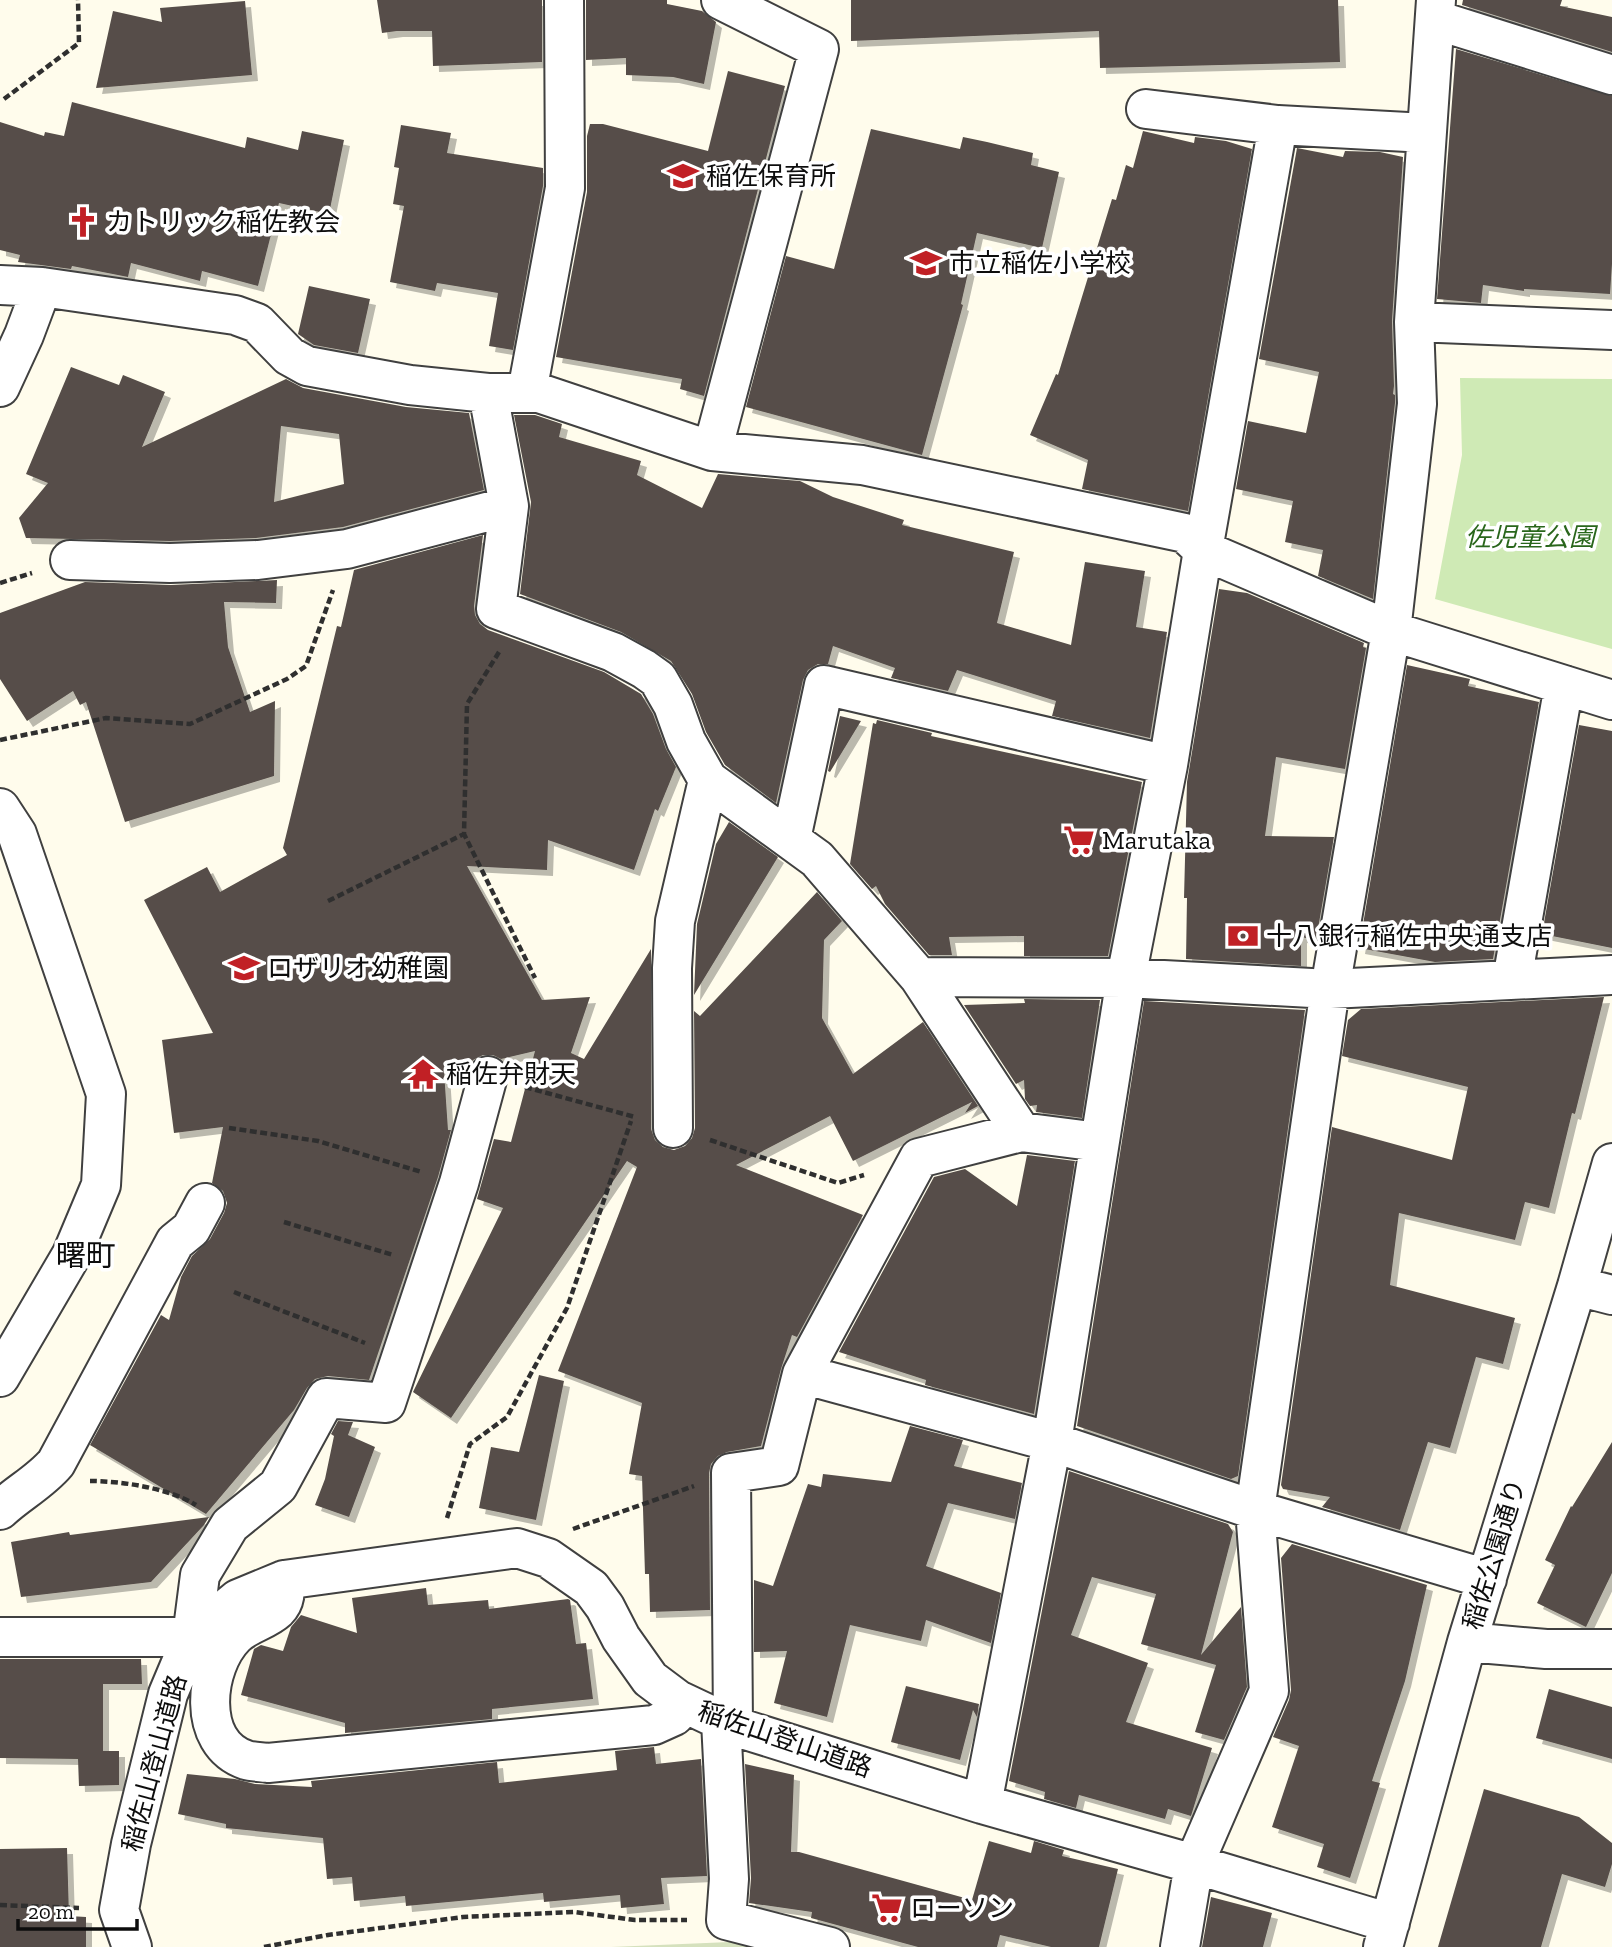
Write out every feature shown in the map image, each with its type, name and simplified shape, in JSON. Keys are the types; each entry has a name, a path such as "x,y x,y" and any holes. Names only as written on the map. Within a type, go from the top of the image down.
{"street":[{"path":"527,392 565,188 564,0"},
{"path":"712,451 819,49 721,0"},
{"path":"1180,1947 1194,1864 1269,1690 1255,1510 1330,989 1391,631 1417,404 1414,322 1436,10 1612,75"},
{"path":"1146,109 1279,125 1426,133"},
{"path":"982,1804 1052,1442 1126,978 1168,765 1203,550 1279,125"},
{"path":"0,285 42,287 235,315 257,323 289,356 307,366 410,385 488,393 539,393 712,451 862,465 1185,533 1203,550 1391,631 1612,700"},
{"path":"0,387 42,287"},
{"path":"1414,322 1612,330"},
{"path":"488,393 509,506 496,609 613,652 658,679 673,705 686,741 708,780 817,859 919,977 1021,1132"},
{"path":"70,560 170,563 247,561 347,549 509,506"},
{"path":"791,839 824,685 1168,765"},
{"path":"1512,980 1564,685"},
{"path":"673,1128 672,968 675,921 708,780"},
{"path":"0,808 17,834 106,1094 101,1185 72,1254 0,1377"},
{"path":"919,977 1126,978 1330,989 1612,975"},
{"path":"0,1637 192,1637 200,1575 230,1525 278,1486 326,1398 386,1403 459,1183 488,1076"},
{"path":"830,1947 726,1920 729,1879 727,1723 731,1473 779,1466 802,1374 919,1158 1021,1132 1099,1142"},
{"name":"稲佐公園通り","path":"1387,1935 1467,1642 1487,1579 1594,1291 1612,1163"},
{"path":"0,1510 44,1477 55,1463 175,1242 191,1229 205,1203"},
{"path":"802,1374 1052,1442 1255,1510 1487,1579"},
{"name":"稲佐山登山道路","path":"132,1947 119,1910 131,1844 167,1694 192,1637 238,1599 284,1580 517,1548 548,1558 591,1588 650,1679 686,1704 727,1723 982,1804 1194,1864 1387,1935"},
{"path":"284,1580 283,1602 270,1615 234,1637 214,1668 211,1704 215,1729 226,1746 246,1760 268,1763 654,1725 674,1716 686,1704"},
{"path":"1467,1642 1546,1649 1612,1649"}],"path":[{"path":"4,99 79,43 78,0"},
{"path":"0,740 106,718 190,724 287,679 306,666 310,658 347,549"},
{"path":"520,618 467,704 464,834 535,978"},
{"path":"328,901 464,834"},
{"path":"434,1560 470,1444 507,1417 567,1308 633,1116"},
{"path":"229,1128 318,1141 459,1183"},
{"path":"284,1222 431,1267"},
{"path":"234,1292 401,1357"},
{"path":"517,1548 731,1473"},
{"path":"44,1477 59,1481 106,1481 181,1495 230,1525"},
{"path":"0,1905 119,1910"},
{"path":"264,1947 328,1935 463,1917 574,1912 635,1920 726,1920"}],"green space":[{"name":"佐児童公園","path":"1460,378 1612,379 1612,649 1435,599 1462,455"},
{"path":"730,1942 749,1947 611,1947"}],"building":[{"path":"377,0 542,0 542,62 433,66 432,31 382,33"},
{"path":"586,0 667,0 667,4 702,11 716,22 704,84 673,77 626,75 626,58 586,60"},
{"path":"851,0 1338,0 1340,62 1100,68 1099,31 851,41"},
{"path":"1463,0 1562,0 1560,6 1612,17 1612,52 1462,5"},
{"path":"245,1 252,75 96,88 113,11 162,22 160,8"},
{"path":"1456,49 1612,96 1610,294 1524,291 1483,285 1481,303 1437,299"},
{"path":"728,71 785,86 704,396 680,389 682,379 556,357 587,192 587,136 590,124 603,124 708,151"},
{"path":"72,102 245,148 247,137 298,150 302,131 344,140 329,214 279,203 258,286 202,271 200,281 131,263 128,277 72,266 71,269 18,262 20,255 0,250 0,122 44,136 45,132 64,136"},
{"path":"401,125 451,133 447,153 543,168 543,186 513,350 489,346 498,293 437,283 435,291 390,282 404,206 393,204 399,168 394,167"},
{"path":"871,129 960,149 963,137 987,142 1033,153 1031,165 1059,172 1042,248 977,233 961,304 963,305 922,455 746,407 786,256 834,269"},
{"path":"1143,131 1194,143 1195,137 1226,141 1252,149 1188,511 1082,489 1088,460 1030,435 1056,374 1058,375 1112,199 1116,200 1126,165 1133,168"},
{"path":"1297,148 1343,157 1345,151 1380,152 1403,157 1392,321 1395,403 1373,599 1318,576 1323,550 1285,542 1293,501 1236,489 1248,421 1306,433 1319,372 1259,359"},
{"path":"309,286 370,299 358,353 314,345 298,334"},
{"path":"71,367 119,385 123,375 165,392 142,447 286,379 303,388 406,407 469,413 484,490 343,527 256,538 170,541 26,538 19,518 48,483 26,474","holes":["281,426 339,434 344,484 274,502"]},
{"path":"514,415 535,415 562,424 559,437 641,461 637,475 702,508 718,474 800,481 833,497 904,520 902,525 1014,552 997,623 1071,645 1085,562 1145,571 1136,627 1167,632 1150,738 1052,716 1056,701 957,670 948,691 891,678 895,668 833,646 828,664 818,664 808,670 803,680 776,803 725,765 706,732 692,694 671,661 621,632 520,594 531,502"},
{"path":"483,535 474,606 480,624 488,630 604,672 641,694 653,714 676,767 658,811 655,809 634,870 548,840 547,870 467,866 542,1000 590,997 571,1053 584,1059 651,949 651,1129 655,1140 663,1147 674,1150 685,1146 692,1138 695,1128 694,1011 700,1016 817,892 842,921 824,940 822,1018 853,1074 923,1022 978,1106 965,1113 972,1102 853,1161 830,1116 736,1165 863,1215 797,1337 792,1335 761,1446 727,1452 718,1456 711,1464 710,1610 650,1612 649,1574 645,1574 642,1476 629,1474 642,1403 558,1371 637,1167 627,1161 451,1418 413,1392 503,1208 477,1199 494,1139 511,1142 535,1051 501,1059 493,1055 483,1055 473,1060 469,1066 444,1071 448,1130 451,1130 438,1177 369,1380 328,1376 315,1379 294,1410 206,1514 90,1445 161,1315 169,1320 181,1277 192,1256 210,1239 227,1203 223,1191 212,1183 223,1127 174,1133 162,1040 213,1033 144,900 207,867 220,892 287,855 283,848 337,626 341,627 354,570"},
{"path":"277,580 276,603 224,602 228,647 250,712 275,701 274,776 125,822 86,702 80,705 73,691 27,721 0,679 0,613 85,582 171,585"},
{"path":"1219,589 1247,593 1364,643 1363,647 1366,648 1345,769 1276,757 1265,836 1334,837 1316,940 1301,937 1301,966 1186,959 1187,898 1184,898 1187,782"},
{"path":"1407,665 1470,679 1468,686 1539,702 1493,959 1435,962 1359,948"},
{"path":"840,716 861,721 830,772 828,771"},
{"path":"877,720 932,733 931,736 1142,782 1108,956 1024,956 1024,936 949,937 952,955 929,955 885,904 876,886 872,889 850,864 873,723 876,724"},
{"path":"1579,725 1612,731 1612,948 1542,934"},
{"path":"729,822 778,857 694,995 697,924 716,844"},
{"path":"1604,997 1549,1208 1525,1202 1515,1240 1399,1213 1390,1285 1515,1318 1503,1364 1476,1357 1450,1448 1428,1442 1400,1530 1322,1507 1330,1497 1283,1489 1281,1485 1332,1127 1452,1160 1468,1087 1342,1056 1348,1020 1361,1009"},
{"path":"1024,999 1100,1000 1082,1118 1036,1112 1037,1105 1030,1106 1025,1099 1024,1080 1016,1084 964,1005 1025,1003"},
{"path":"1144,1001 1305,1010 1238,1476 1231,1479 1077,1426"},
{"path":"1027,1155 1075,1161 1034,1414 925,1385 926,1380 839,1352 934,1177 965,1169 1017,1206"},
{"path":"539,1375 564,1381 536,1520 479,1508 491,1447 519,1452"},
{"path":"338,1421 353,1422 348,1435 375,1447 349,1517 315,1505 325,1479 334,1436 331,1434"},
{"path":"910,1426 963,1440 954,1466 1022,1483 1015,1519 948,1503 926,1566 1001,1593 991,1643 926,1620 921,1641 850,1625 827,1717 774,1703 787,1651 754,1652 754,1580 773,1586 808,1484 821,1487 823,1474 891,1482"},
{"path":"1612,1442 1612,1573 1586,1627 1537,1603 1555,1565 1545,1560 1571,1506"},
{"path":"1069,1471 1228,1524 1233,1532 1201,1655 1241,1607 1247,1687 1224,1740 1195,1732 1216,1665 1141,1644 1156,1594 1092,1577 1071,1635 1148,1663 1126,1722 1212,1748 1191,1816 1168,1809 1165,1819 1079,1795 1076,1808 1044,1799 1045,1792 1009,1781"},
{"path":"209,1517 151,1582 21,1597 11,1542 69,1532 70,1535"},
{"path":"1292,1544 1427,1585 1405,1681 1372,1781 1380,1783 1350,1878 1317,1867 1324,1844 1272,1827 1299,1746 1273,1737 1291,1690 1281,1558"},
{"path":"426,1588 428,1605 488,1600 489,1609 570,1600 576,1644 586,1643 593,1699 492,1709 492,1719 345,1733 345,1723 241,1695 254,1649 261,1645 283,1651 291,1627 301,1615 357,1633 352,1598"},
{"path":"0,1659 141,1659 142,1684 103,1684 103,1751 119,1751 119,1785 79,1786 78,1759 0,1758"},
{"path":"906,1686 979,1704 977,1717 973,1710 960,1760 891,1742"},
{"path":"1549,1689 1612,1707 1612,1759 1536,1738"},
{"path":"654,1747 656,1764 701,1759 707,1876 661,1878 664,1904 621,1908 620,1895 544,1902 543,1893 406,1906 405,1896 354,1901 352,1877 327,1879 323,1838 226,1828 226,1824 178,1814 187,1774 255,1784 312,1787 311,1781 497,1762 499,1783 617,1770 615,1751"},
{"path":"745,1764 794,1775 791,1852 972,1900 989,1841 1031,1853 1034,1841 1064,1850 1062,1856 1118,1869 1099,1947 1051,1947 1000,1935 997,1947 918,1947 811,1918 812,1912 749,1903 751,1878"},
{"path":"1484,1789 1579,1817 1612,1843 1612,1864 1605,1887 1562,1874 1541,1947 1438,1947"},
{"path":"67,1848 69,1916 86,1917 86,1947 0,1947 0,1849"},
{"path":"1211,1897 1272,1913 1263,1947 1202,1947"}],"place":[{"name":"稲佐保育所","path":"683,176"},
{"name":"カトリック稲佐教会","path":"83,222"},
{"name":"市立稲佐小学校","path":"926,263"},
{"name":"Marutaka","path":"1079,840"},
{"name":"十八銀行稲佐中央通支店","path":"1243,936"},
{"name":"ロザリオ幼稚園","path":"244,968"},
{"name":"稲佐弁財天","path":"423,1074"},
{"name":"ローソン","path":"887,1908"}],"district":[{"name":"曙町","path":"86,1256"}]}
